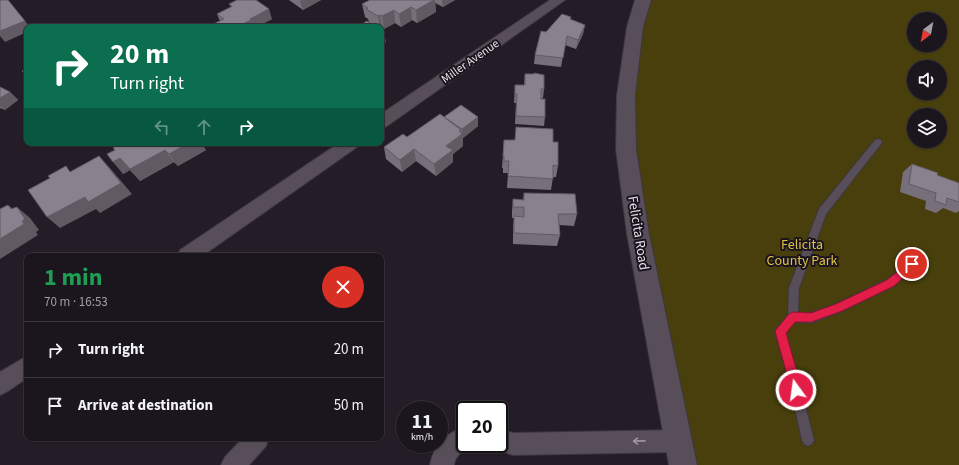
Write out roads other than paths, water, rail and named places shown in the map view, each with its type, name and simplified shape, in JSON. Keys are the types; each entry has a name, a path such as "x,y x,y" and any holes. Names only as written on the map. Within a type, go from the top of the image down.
{"main road":[{"name":"Felicita Road","path":"643,0 635,28 626,96 626,149 638,234 683,465"}],"street":[{"name":"Miller Avenue","path":"384,120 559,0"},
{"path":"191,253 347,146"},
{"path":"0,384 24,368"},
{"path":"442,465 442,458 456,440"},
{"path":"233,465 255,441"},
{"path":"508,443 513,444 678,441"}],"lane":[{"path":"808,440 780,331 793,317 794,288 822,212 878,142"},
{"path":"793,317 811,318 839,308 890,283 912,264"}],"park label":[{"name":"Felicita County Park","path":"802,252"}]}
